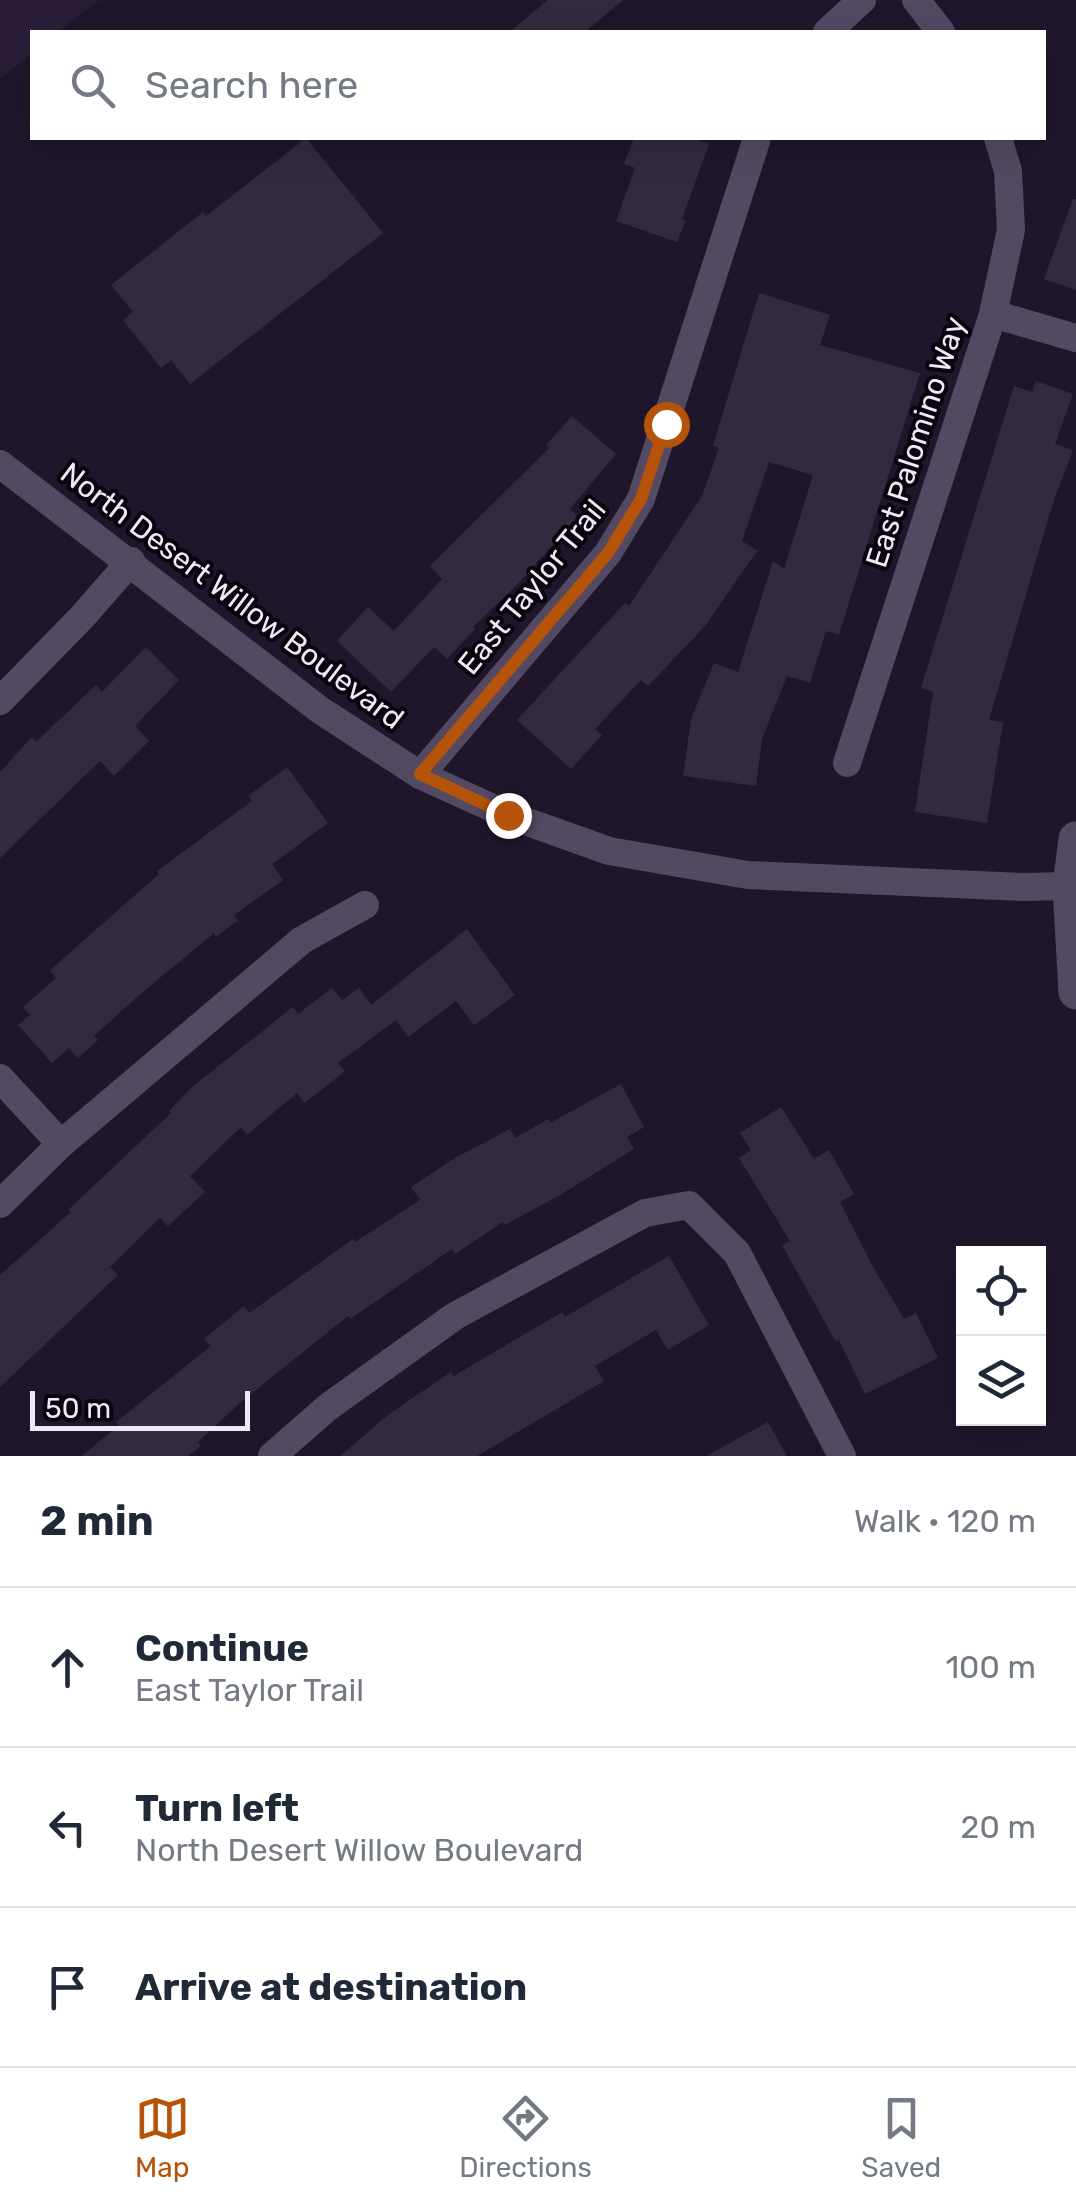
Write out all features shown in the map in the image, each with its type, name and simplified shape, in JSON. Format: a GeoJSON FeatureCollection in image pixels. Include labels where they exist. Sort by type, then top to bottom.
{"type":"FeatureCollection","features":[{"type":"Feature","properties":{"kind":"street"},"geometry":{"type":"LineString","coordinates":[[830,30],[862,0]]}},
{"type":"Feature","properties":{"kind":"street"},"geometry":{"type":"LineString","coordinates":[[916,0],[939,30]]}},
{"type":"Feature","properties":{"kind":"street","name":"East Taylor Trail"},"geometry":{"type":"LineString","coordinates":[[420,774],[608,553],[641,499],[756,140]]}},
{"type":"Feature","properties":{"kind":"street","name":"East Palomino Way"},"geometry":{"type":"LineString","coordinates":[[848,762],[992,314],[1011,230],[1008,171],[999,140]]}},
{"type":"Feature","properties":{"kind":"street"},"geometry":{"type":"LineString","coordinates":[[992,314],[1076,338]]}},
{"type":"Feature","properties":{"kind":"street","name":"North Desert Willow Boulevard"},"geometry":{"type":"LineString","coordinates":[[0,464],[320,710],[420,774],[508,815],[609,851],[748,875],[1070,886]]}},
{"type":"Feature","properties":{"kind":"street"},"geometry":{"type":"LineString","coordinates":[[0,701],[131,562]]}},
{"type":"Feature","properties":{"kind":"street"},"geometry":{"type":"LineString","coordinates":[[1076,839],[1070,886],[1076,992]]}},
{"type":"Feature","properties":{"kind":"street"},"geometry":{"type":"LineString","coordinates":[[0,1204],[61,1144],[302,940],[365,906]]}},
{"type":"Feature","properties":{"kind":"street"},"geometry":{"type":"LineString","coordinates":[[0,1078],[61,1144]]}},
{"type":"Feature","properties":{"kind":"street"},"geometry":{"type":"LineString","coordinates":[[272,1456],[328,1407],[455,1316],[644,1213],[689,1205],[737,1253],[842,1456]]}},
{"type":"Feature","properties":{"kind":"shaded area"},"geometry":{"type":"Polygon","coordinates":[[[0,0],[99,0],[61,30],[30,30],[30,55],[0,79],[0,0]]]}},
{"type":"Feature","properties":{"kind":"building"},"geometry":{"type":"Polygon","coordinates":[[[548,0],[623,0],[587,30],[511,30],[548,0]]]}},
{"type":"Feature","properties":{"kind":"building"},"geometry":{"type":"Polygon","coordinates":[[[308,140],[383,233],[190,384],[171,360],[161,368],[123,320],[133,312],[111,285],[203,212],[206,216],[308,140]]]}},
{"type":"Feature","properties":{"kind":"building"},"geometry":{"type":"Polygon","coordinates":[[[633,140],[697,140],[709,144],[677,242],[616,221],[635,168],[624,164],[633,140]]]}},
{"type":"Feature","properties":{"kind":"building"},"geometry":{"type":"Polygon","coordinates":[[[1076,199],[1076,290],[1044,279],[1076,199]]]}},
{"type":"Feature","properties":{"kind":"building"},"geometry":{"type":"Polygon","coordinates":[[[759,293],[830,315],[820,345],[920,373],[839,635],[826,631],[810,683],[787,676],[762,739],[756,786],[683,776],[691,719],[714,663],[738,672],[773,561],[784,569],[813,475],[769,462],[742,541],[757,551],[705,626],[648,686],[641,680],[595,729],[602,735],[571,769],[517,720],[625,603],[629,606],[702,496],[719,448],[713,446],[759,293]]]}},
{"type":"Feature","properties":{"kind":"building"},"geometry":{"type":"Polygon","coordinates":[[[1036,381],[1073,394],[1055,444],[1073,450],[1053,503],[989,720],[1003,722],[987,823],[915,812],[933,692],[921,688],[1014,386],[1032,392],[1036,381]]]}},
{"type":"Feature","properties":{"kind":"building"},"geometry":{"type":"Polygon","coordinates":[[[572,416],[616,454],[570,509],[578,517],[447,659],[434,647],[391,692],[337,641],[368,607],[394,631],[442,579],[430,566],[549,448],[546,445],[572,416]]]}},
{"type":"Feature","properties":{"kind":"building"},"geometry":{"type":"Polygon","coordinates":[[[146,647],[179,680],[135,726],[149,741],[114,776],[100,761],[0,858],[0,772],[32,737],[36,742],[96,685],[102,692],[146,647]]]}},
{"type":"Feature","properties":{"kind":"building"},"geometry":{"type":"Polygon","coordinates":[[[287,767],[328,823],[272,864],[283,880],[234,915],[238,920],[216,937],[214,933],[138,996],[94,1036],[98,1040],[78,1058],[69,1048],[52,1063],[18,1025],[30,1015],[23,1007],[56,978],[50,970],[159,874],[157,871],[252,801],[248,796],[287,767]]]}},
{"type":"Feature","properties":{"kind":"building"},"geometry":{"type":"Polygon","coordinates":[[[467,929],[515,995],[474,1025],[456,1001],[408,1037],[396,1020],[338,1063],[345,1071],[305,1103],[297,1093],[247,1135],[241,1127],[190,1176],[205,1192],[168,1226],[160,1218],[110,1267],[118,1275],[0,1387],[0,1275],[71,1212],[68,1210],[171,1113],[192,1087],[293,1007],[298,1014],[332,988],[342,1000],[359,988],[371,1005],[467,929]]]}},
{"type":"Feature","properties":{"kind":"building"},"geometry":{"type":"Polygon","coordinates":[[[621,1084],[644,1127],[627,1137],[634,1149],[560,1195],[505,1225],[503,1222],[455,1254],[452,1249],[350,1319],[348,1316],[242,1401],[188,1456],[82,1456],[119,1425],[116,1422],[211,1346],[204,1339],[244,1306],[249,1313],[353,1239],[355,1242],[420,1200],[411,1187],[510,1129],[515,1138],[621,1084]]]}},
{"type":"Feature","properties":{"kind":"building"},"geometry":{"type":"Polygon","coordinates":[[[781,1107],[814,1159],[829,1150],[854,1194],[840,1202],[872,1265],[904,1319],[916,1313],[938,1358],[865,1394],[839,1340],[836,1342],[782,1245],[790,1241],[739,1158],[751,1150],[740,1133],[781,1107]]]}},
{"type":"Feature","properties":{"kind":"building"},"geometry":{"type":"Polygon","coordinates":[[[669,1256],[709,1325],[668,1350],[656,1330],[595,1366],[604,1381],[477,1456],[340,1456],[389,1414],[451,1372],[454,1376],[562,1312],[565,1317],[669,1256]]]}},
{"type":"Feature","properties":{"kind":"building"},"geometry":{"type":"Polygon","coordinates":[[[768,1422],[787,1456],[706,1456],[768,1422]]]}},
{"type":"Feature","properties":{"kind":"route"},"geometry":{"type":"LineString","coordinates":[[508,815],[420,774],[608,553],[641,499],[666,424]]}}]}
